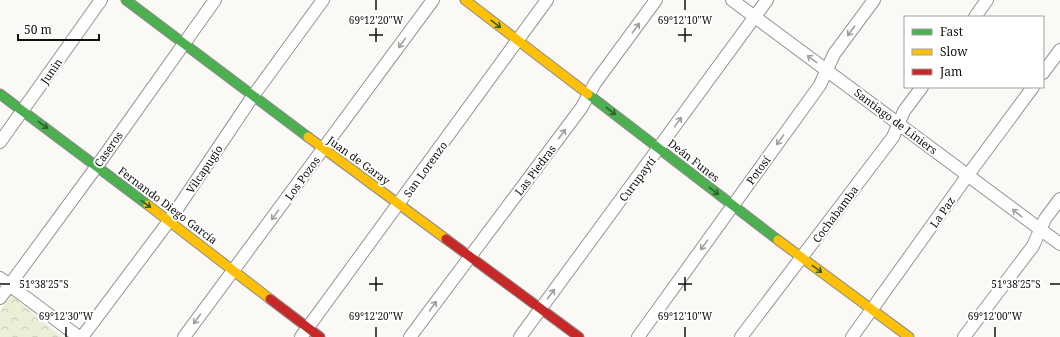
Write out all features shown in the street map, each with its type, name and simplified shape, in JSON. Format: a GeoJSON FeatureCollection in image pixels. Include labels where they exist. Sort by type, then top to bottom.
{"type":"FeatureCollection","features":[{"type":"Feature","properties":{"kind":"street","name":"Junin"},"geometry":{"type":"LineString","coordinates":[[0,142],[101,0]]}},
{"type":"Feature","properties":{"kind":"street","name":"Juan de Garay"},"geometry":{"type":"LineString","coordinates":[[126,0],[184,42],[323,149],[579,337]]}},
{"type":"Feature","properties":{"kind":"street","name":"Caseros"},"geometry":{"type":"LineString","coordinates":[[0,298],[5,281],[96,166],[215,0]]}},
{"type":"Feature","properties":{"kind":"street","name":"Vilcapugio"},"geometry":{"type":"LineString","coordinates":[[81,337],[169,221],[253,96],[323,0]]}},
{"type":"Feature","properties":{"kind":"street","name":"Los Pozos"},"geometry":{"type":"LineString","coordinates":[[184,337],[433,0]]}},
{"type":"Feature","properties":{"kind":"street","name":"Deán Funes"},"geometry":{"type":"LineString","coordinates":[[466,0],[801,258],[909,337]]}},
{"type":"Feature","properties":{"kind":"street","name":"San Lorenzo"},"geometry":{"type":"LineString","coordinates":[[304,333],[548,0]]}},
{"type":"Feature","properties":{"kind":"street","name":"Las Piedras"},"geometry":{"type":"LineString","coordinates":[[410,337],[582,107],[595,83],[656,0]]}},
{"type":"Feature","properties":{"kind":"street","name":"Santiago de Liniers"},"geometry":{"type":"LineString","coordinates":[[732,0],[968,174],[1060,244]]}},
{"type":"Feature","properties":{"kind":"street","name":"Curupaytí"},"geometry":{"type":"LineString","coordinates":[[520,337],[767,0]]}},
{"type":"Feature","properties":{"kind":"street","name":"Potosí"},"geometry":{"type":"LineString","coordinates":[[638,337],[820,85],[834,54],[874,0]]}},
{"type":"Feature","properties":{"kind":"street"},"geometry":{"type":"LineString","coordinates":[[976,16],[987,0]]}},
{"type":"Feature","properties":{"kind":"street"},"geometry":{"type":"LineString","coordinates":[[1044,72],[1060,50]]}},
{"type":"Feature","properties":{"kind":"street","name":"Cochabamba"},"geometry":{"type":"LineString","coordinates":[[742,337],[893,137],[904,112],[921,88]]}},
{"type":"Feature","properties":{"kind":"street","name":"La Paz"},"geometry":{"type":"LineString","coordinates":[[852,337],[968,174],[1032,88]]}},
{"type":"Feature","properties":{"kind":"street","name":"Fernando Diego García"},"geometry":{"type":"LineString","coordinates":[[0,94],[234,270],[304,333],[320,337]]}},
{"type":"Feature","properties":{"kind":"street"},"geometry":{"type":"LineString","coordinates":[[964,337],[1033,246],[1045,219],[1060,199]]}},
{"type":"Feature","properties":{"kind":"street"},"geometry":{"type":"LineString","coordinates":[[5,281],[81,337]]}},
{"type":"Feature","properties":{"kind":"green space"},"geometry":{"type":"Polygon","coordinates":[[[11,295],[62,337],[0,337],[0,311],[11,295]]]}},
{"type":"Feature","properties":{"kind":"traffic: fast"},"geometry":{"type":"LineString","coordinates":[[126,0],[308,137]]}},
{"type":"Feature","properties":{"kind":"traffic: fast"},"geometry":{"type":"LineString","coordinates":[[0,94],[148,205]]}},
{"type":"Feature","properties":{"kind":"traffic: fast"},"geometry":{"type":"LineString","coordinates":[[588,94],[778,240]]}},
{"type":"Feature","properties":{"kind":"traffic: slow"},"geometry":{"type":"LineString","coordinates":[[465,0],[588,94]]}},
{"type":"Feature","properties":{"kind":"traffic: slow"},"geometry":{"type":"LineString","coordinates":[[308,137],[446,239]]}},
{"type":"Feature","properties":{"kind":"traffic: slow"},"geometry":{"type":"LineString","coordinates":[[148,205],[270,299]]}},
{"type":"Feature","properties":{"kind":"traffic: slow"},"geometry":{"type":"LineString","coordinates":[[778,240],[909,337]]}},
{"type":"Feature","properties":{"kind":"traffic: jam"},"geometry":{"type":"LineString","coordinates":[[446,239],[579,337]]}},
{"type":"Feature","properties":{"kind":"traffic: jam"},"geometry":{"type":"LineString","coordinates":[[270,299],[320,337]]}}]}
